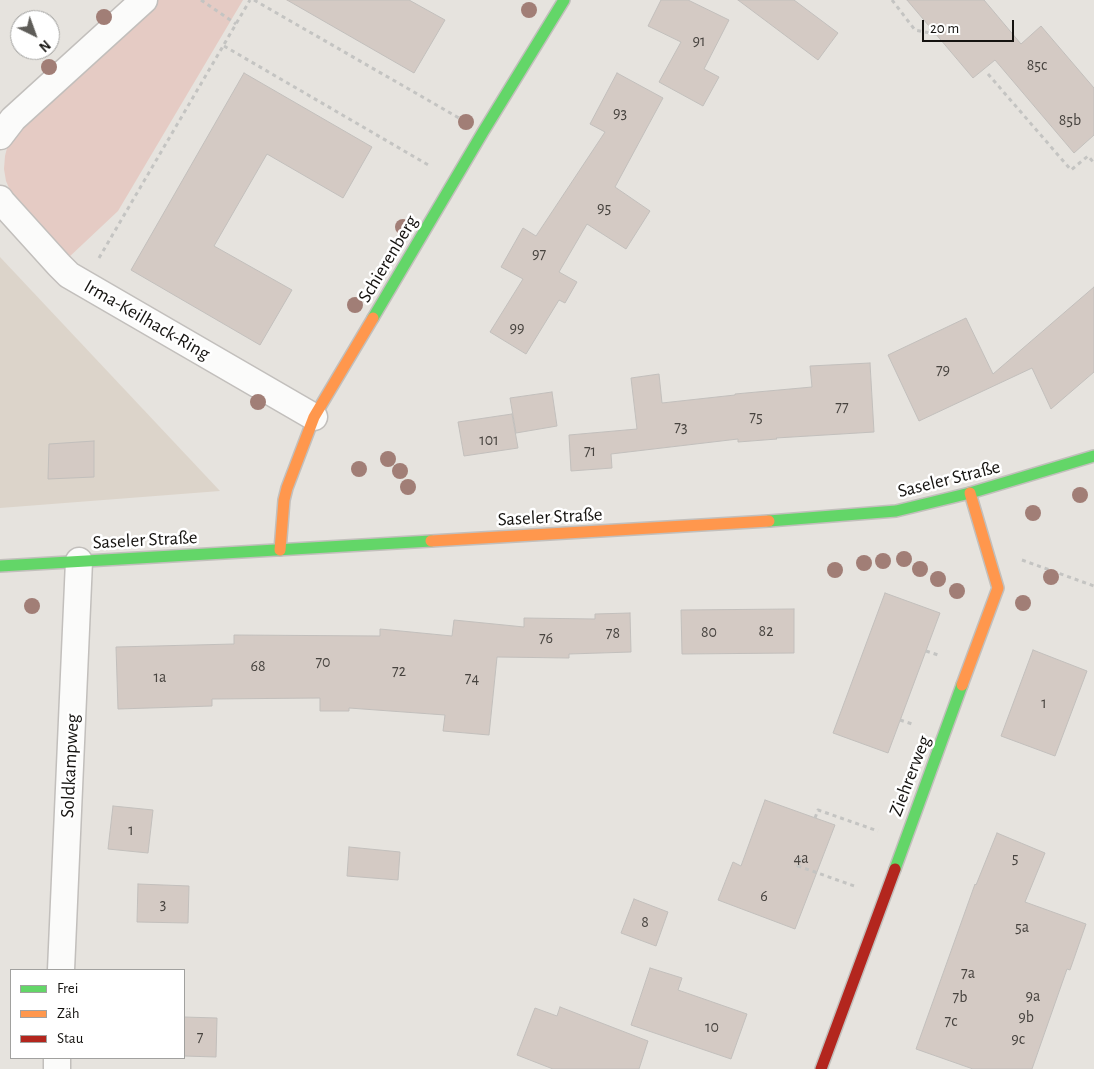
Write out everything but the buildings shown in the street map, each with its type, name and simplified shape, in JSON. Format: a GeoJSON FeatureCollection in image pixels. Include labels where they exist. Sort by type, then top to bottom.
{"type":"FeatureCollection","features":[{"type":"Feature","properties":{"kind":"street"},"geometry":{"type":"LineString","coordinates":[[0,136],[13,119],[144,0]]}},
{"type":"Feature","properties":{"kind":"street","name":"Schierenberg"},"geometry":{"type":"LineString","coordinates":[[280,550],[284,500],[287,488],[314,417],[454,180],[564,0]]}},
{"type":"Feature","properties":{"kind":"street","name":"Irma-Keilhack-Ring"},"geometry":{"type":"LineString","coordinates":[[0,199],[69,274],[314,417]]}},
{"type":"Feature","properties":{"kind":"street","name":"Saseler Straße"},"geometry":{"type":"LineString","coordinates":[[0,566],[774,522],[896,511],[970,494],[1094,456]]}},
{"type":"Feature","properties":{"kind":"street","name":"Ziehrerweg"},"geometry":{"type":"LineString","coordinates":[[821,1069],[998,588],[970,494]]}},
{"type":"Feature","properties":{"kind":"street","name":"Soldkampweg"},"geometry":{"type":"LineString","coordinates":[[61,969],[79,561]]}},
{"type":"Feature","properties":{"kind":"path"},"geometry":{"type":"LineString","coordinates":[[201,0],[236,24]]}},
{"type":"Feature","properties":{"kind":"path"},"geometry":{"type":"LineString","coordinates":[[84,283],[236,24],[252,0],[483,132]]}},
{"type":"Feature","properties":{"kind":"path"},"geometry":{"type":"LineString","coordinates":[[892,0],[915,30],[936,34]]}},
{"type":"Feature","properties":{"kind":"path"},"geometry":{"type":"LineString","coordinates":[[224,46],[454,180]]}},
{"type":"Feature","properties":{"kind":"path"},"geometry":{"type":"LineString","coordinates":[[988,74],[1071,170],[1088,156],[1094,163]]}},
{"type":"Feature","properties":{"kind":"path"},"geometry":{"type":"LineString","coordinates":[[986,547],[1094,586]]}},
{"type":"Feature","properties":{"kind":"path"},"geometry":{"type":"LineString","coordinates":[[815,818],[818,810],[904,841]]}},
{"type":"Feature","properties":{"kind":"path"},"geometry":{"type":"LineString","coordinates":[[801,858],[798,866],[884,897]]}},
{"type":"Feature","properties":{"kind":"shaded area"},"geometry":{"type":"Polygon","coordinates":[[[156,0],[243,0],[118,211],[67,259],[12,195],[6,181],[4,169],[8,144],[18,130],[156,0]]]}},
{"type":"Feature","properties":{"kind":"shaded area"},"geometry":{"type":"Polygon","coordinates":[[[0,257],[220,491],[0,508],[0,257]]]}},
{"type":"Feature","properties":{"kind":"traffic: fast"},"geometry":{"type":"LineString","coordinates":[[373,318],[564,0]]}},
{"type":"Feature","properties":{"kind":"traffic: fast"},"geometry":{"type":"LineString","coordinates":[[769,521],[896,511],[970,493],[1094,456]]}},
{"type":"Feature","properties":{"kind":"traffic: fast"},"geometry":{"type":"LineString","coordinates":[[0,566],[431,541]]}},
{"type":"Feature","properties":{"kind":"traffic: fast"},"geometry":{"type":"LineString","coordinates":[[895,869],[962,685]]}},
{"type":"Feature","properties":{"kind":"traffic: slow"},"geometry":{"type":"LineString","coordinates":[[280,550],[284,500],[287,488],[314,417],[373,318]]}},
{"type":"Feature","properties":{"kind":"traffic: slow"},"geometry":{"type":"LineString","coordinates":[[962,685],[998,588],[970,493]]}},
{"type":"Feature","properties":{"kind":"traffic: slow"},"geometry":{"type":"LineString","coordinates":[[431,541],[769,521]]}},
{"type":"Feature","properties":{"kind":"traffic: jam"},"geometry":{"type":"LineString","coordinates":[[821,1069],[895,869]]}}]}
